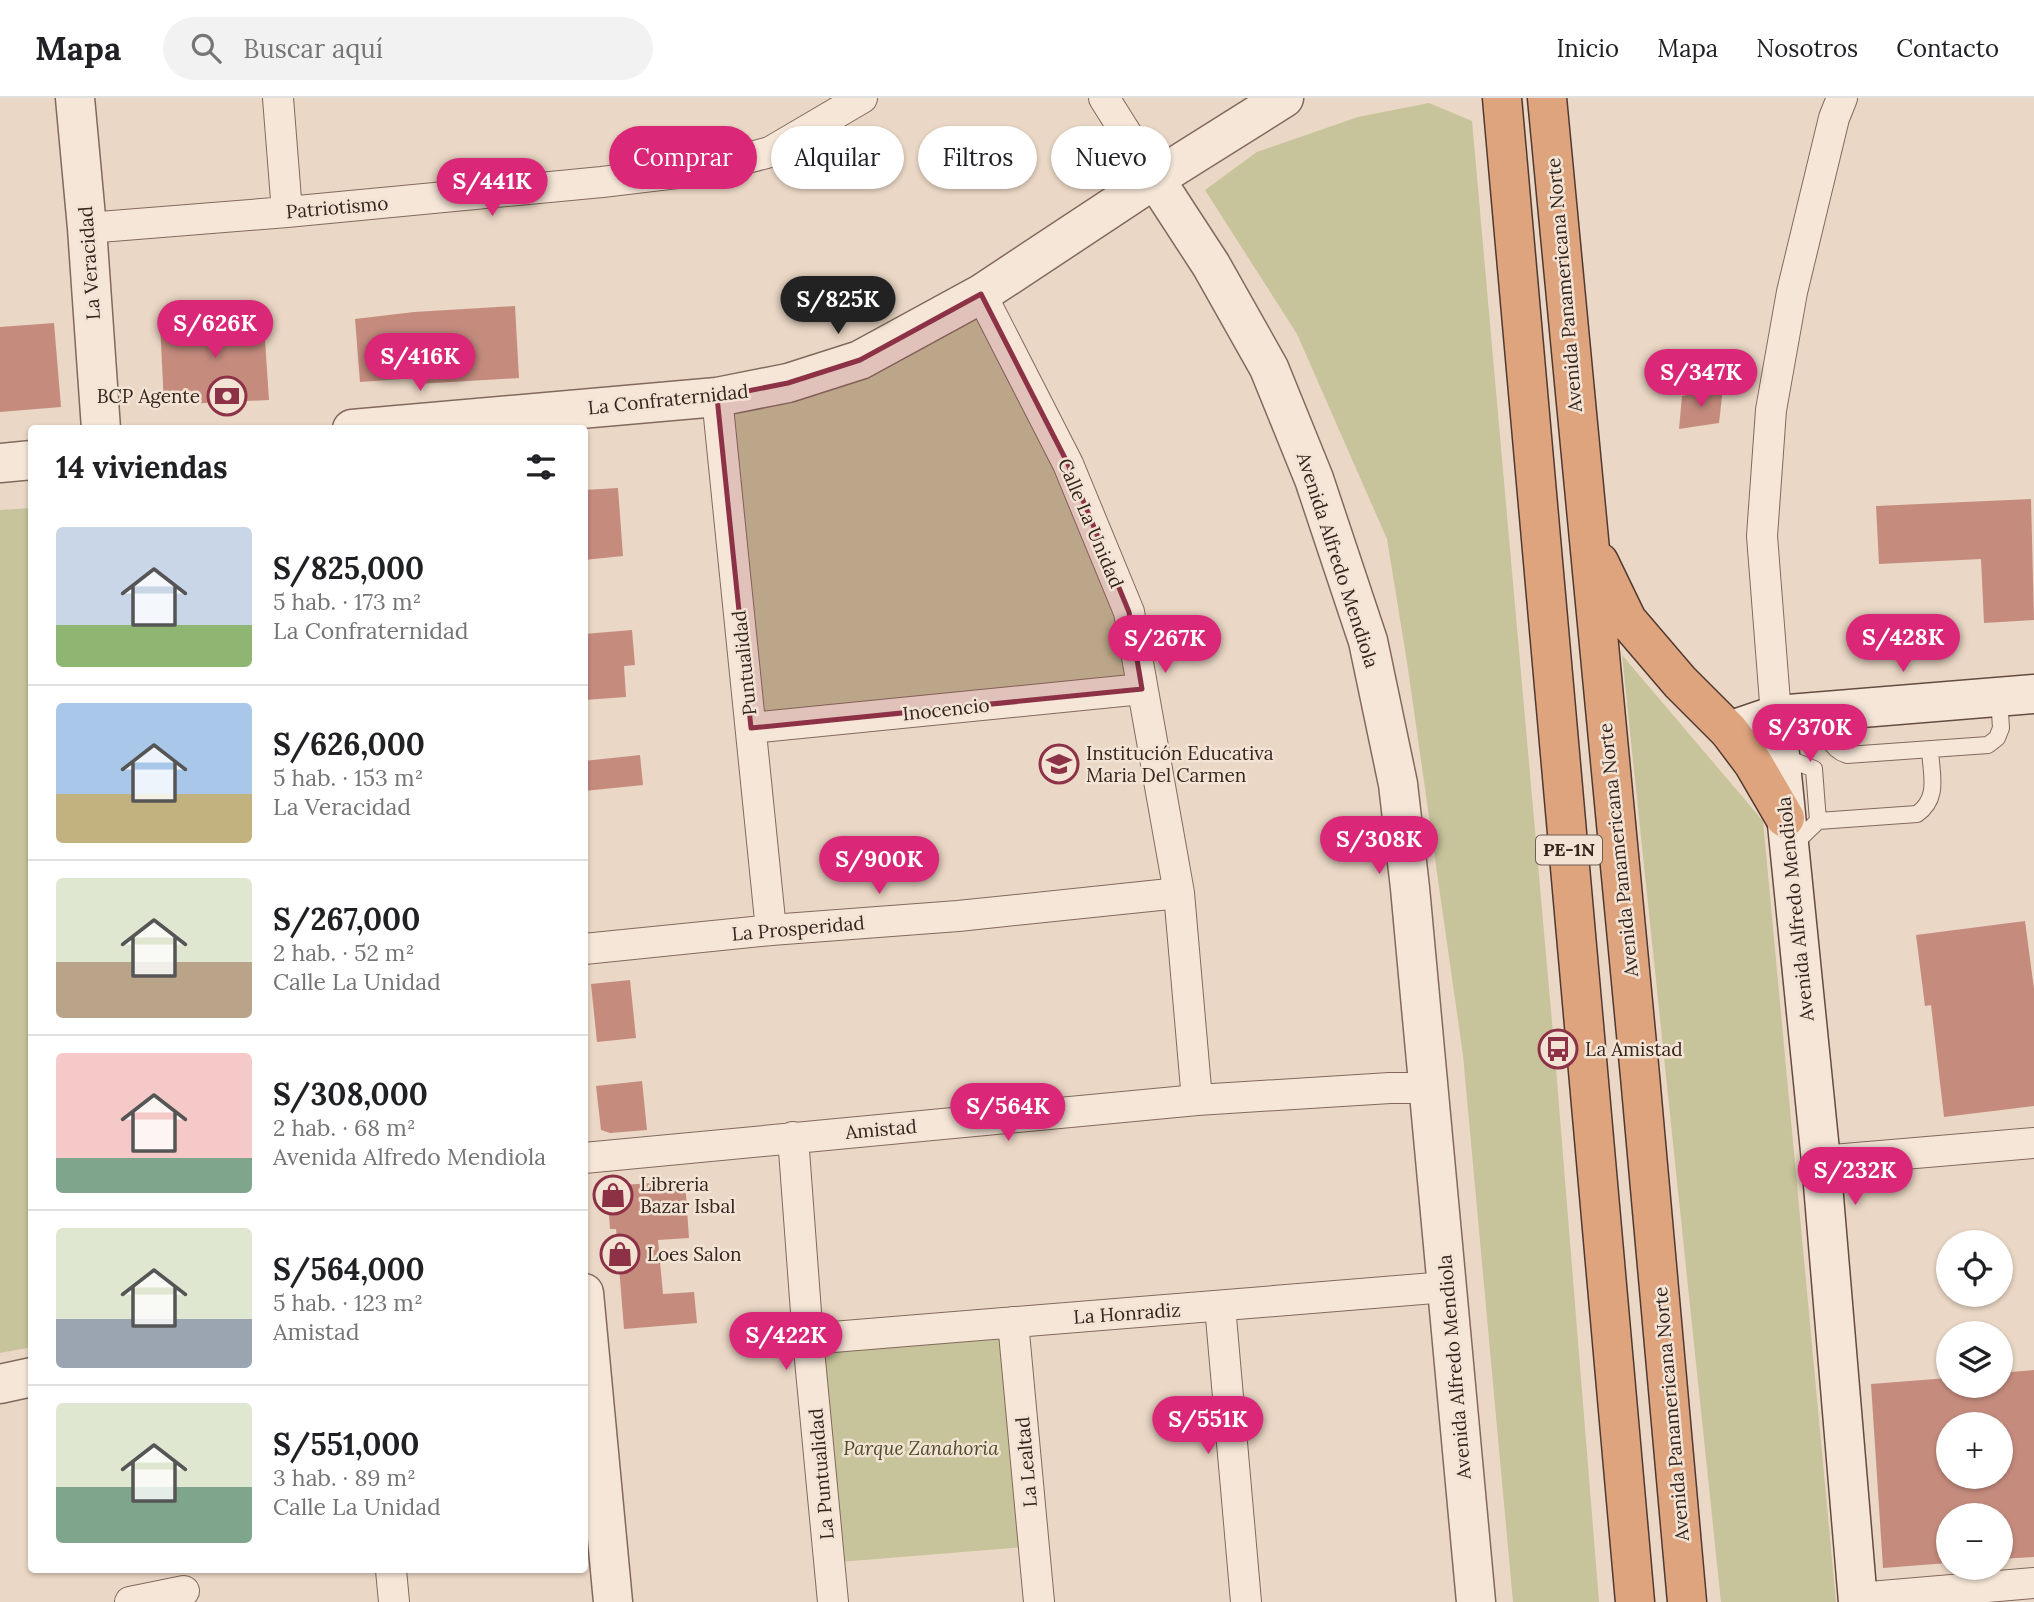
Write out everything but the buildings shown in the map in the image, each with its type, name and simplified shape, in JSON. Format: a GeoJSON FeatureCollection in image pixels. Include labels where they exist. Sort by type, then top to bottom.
{"type":"FeatureCollection","features":[{"type":"Feature","properties":{"kind":"highway","name":"PE-1N"},"geometry":{"type":"LineString","coordinates":[[1502,98],[1635,1602]]}},
{"type":"Feature","properties":{"kind":"highway","name":"Avenida Panamericana Norte"},"geometry":{"type":"LineString","coordinates":[[1547,98],[1639,1062],[1687,1602]]}},
{"type":"Feature","properties":{"kind":"highway"},"geometry":{"type":"LineString","coordinates":[[1588,538],[1627,620],[1680,682],[1729,731],[1797,829]]}},
{"type":"Feature","properties":{"kind":"street","name":"La Veracidad"},"geometry":{"type":"LineString","coordinates":[[75,98],[101,425]]}},
{"type":"Feature","properties":{"kind":"street"},"geometry":{"type":"LineString","coordinates":[[278,98],[287,212]]}},
{"type":"Feature","properties":{"kind":"street"},"geometry":{"type":"LineString","coordinates":[[1104,98],[1122,126]]}},
{"type":"Feature","properties":{"kind":"street","name":"La Confraternidad"},"geometry":{"type":"LineString","coordinates":[[1171,169],[1284,98]]}},
{"type":"Feature","properties":{"kind":"street","name":"Avenida Alfredo Mendiola"},"geometry":{"type":"LineString","coordinates":[[1842,98],[1834,118],[1792,292],[1771,410],[1762,536],[1780,755],[1797,829],[1821,1161],[1858,1600]]}},
{"type":"Feature","properties":{"kind":"street","name":"Patriotismo"},"geometry":{"type":"LineString","coordinates":[[87,228],[287,212],[702,170],[771,152],[860,99]]}},
{"type":"Feature","properties":{"kind":"street","name":"La Confraternidad"},"geometry":{"type":"LineString","coordinates":[[447,425],[494,423],[718,397],[788,383],[860,360],[981,294],[1140,189]]}},
{"type":"Feature","properties":{"kind":"street","name":"Avenida Alfredo Mendiola"},"geometry":{"type":"LineString","coordinates":[[1162,189],[1211,265],[1269,368],[1314,479],[1368,640],[1398,784],[1476,1602]]}},
{"type":"Feature","properties":{"kind":"street","name":"Calle La Unidad"},"geometry":{"type":"LineString","coordinates":[[981,294],[1068,464],[1129,612],[1179,893],[1198,1100]]}},
{"type":"Feature","properties":{"kind":"street","name":"Puntualidad"},"geometry":{"type":"LineString","coordinates":[[718,397],[771,930]]}},
{"type":"Feature","properties":{"kind":"street"},"geometry":{"type":"LineString","coordinates":[[0,463],[28,460]]}},
{"type":"Feature","properties":{"kind":"street","name":"Inocencio"},"geometry":{"type":"LineString","coordinates":[[751,728],[1142,689]]}},
{"type":"Feature","properties":{"kind":"street"},"geometry":{"type":"LineString","coordinates":[[1729,731],[1776,715],[2016,695]]}},
{"type":"Feature","properties":{"kind":"street","name":"La Prosperidad"},"geometry":{"type":"LineString","coordinates":[[588,949],[771,930],[958,916],[1179,893]]}},
{"type":"Feature","properties":{"kind":"street","name":"Amistad"},"geometry":{"type":"LineString","coordinates":[[588,1158],[1198,1100],[1429,1088]]}},
{"type":"Feature","properties":{"kind":"street","name":"La Puntualidad"},"geometry":{"type":"LineString","coordinates":[[793,1137],[808,1339],[833,1602]]}},
{"type":"Feature","properties":{"kind":"street"},"geometry":{"type":"LineString","coordinates":[[1821,1161],[2034,1143]]}},
{"type":"Feature","properties":{"kind":"street","name":"La Honradiz"},"geometry":{"type":"LineString","coordinates":[[808,1339],[1446,1287]]}},
{"type":"Feature","properties":{"kind":"street"},"geometry":{"type":"LineString","coordinates":[[1220,1306],[1245,1602]]}},
{"type":"Feature","properties":{"kind":"street","name":"La Lealtad"},"geometry":{"type":"LineString","coordinates":[[1013,1322],[1039,1602]]}},
{"type":"Feature","properties":{"kind":"street"},"geometry":{"type":"LineString","coordinates":[[588,1339],[613,1602]]}},
{"type":"Feature","properties":{"kind":"street"},"geometry":{"type":"LineString","coordinates":[[0,1384],[28,1378]]}},
{"type":"Feature","properties":{"kind":"street"},"geometry":{"type":"LineString","coordinates":[[391,1573],[394,1602]]}},
{"type":"Feature","properties":{"kind":"street"},"geometry":{"type":"LineString","coordinates":[[1858,1600],[2034,1583]]}},
{"type":"Feature","properties":{"kind":"street"},"geometry":{"type":"LineString","coordinates":[[130,1602],[184,1588]]}},
{"type":"Feature","properties":{"kind":"lane"},"geometry":{"type":"LineString","coordinates":[[1824,710],[1829,742],[1836,752],[1847,755],[1930,750],[1988,745],[1997,738],[2016,695]]}},
{"type":"Feature","properties":{"kind":"lane"},"geometry":{"type":"LineString","coordinates":[[1836,752],[1814,769],[1797,829],[1917,814],[1927,807],[1932,797],[1930,750]]}},
{"type":"Feature","properties":{"kind":"lane"},"geometry":{"type":"LineString","coordinates":[[1780,755],[1814,769]]}},
{"type":"Feature","properties":{"kind":"highlighted area"},"geometry":{"type":"Polygon","coordinates":[[[981,294],[1068,464],[1129,612],[1142,689],[751,728],[717,397],[788,383],[860,360],[981,294]]]}},
{"type":"Feature","properties":{"kind":"green space"},"geometry":{"type":"Polygon","coordinates":[[[1429,103],[1472,121],[1555,1056],[1599,1602],[1513,1602],[1463,1055],[1387,539],[1297,334],[1205,190],[1257,152],[1358,117],[1429,103]]]}},
{"type":"Feature","properties":{"kind":"green space"},"geometry":{"type":"Polygon","coordinates":[[[977,312],[1054,464],[1110,605],[1132,679],[763,712],[733,408],[977,312]]]}},
{"type":"Feature","properties":{"kind":"green space"},"geometry":{"type":"Polygon","coordinates":[[[28,508],[28,1348],[0,1353],[0,510],[28,508]]]}},
{"type":"Feature","properties":{"kind":"green space"},"geometry":{"type":"Polygon","coordinates":[[[1622,655],[1763,821],[1836,1602],[1721,1602],[1622,655]]]}},
{"type":"Feature","properties":{"kind":"green space","name":"Parque Zanahoria"},"geometry":{"type":"Polygon","coordinates":[[[1004,1331],[1024,1547],[839,1562],[818,1348],[1004,1331]]]}},
{"type":"Feature","properties":{"kind":"place","name":"BCP Agente"},"geometry":{"type":"Point","coordinates":[227,396]}},
{"type":"Feature","properties":{"kind":"place","name":"Institución Educativa Maria Del Carmen"},"geometry":{"type":"Point","coordinates":[1059,764]}},
{"type":"Feature","properties":{"kind":"place","name":"La Amistad"},"geometry":{"type":"Point","coordinates":[1558,1049]}},
{"type":"Feature","properties":{"kind":"place","name":"Libreria Bazar Isbal"},"geometry":{"type":"Point","coordinates":[613,1195]}},
{"type":"Feature","properties":{"kind":"place","name":"Loes Salon"},"geometry":{"type":"Point","coordinates":[620,1254]}}]}
